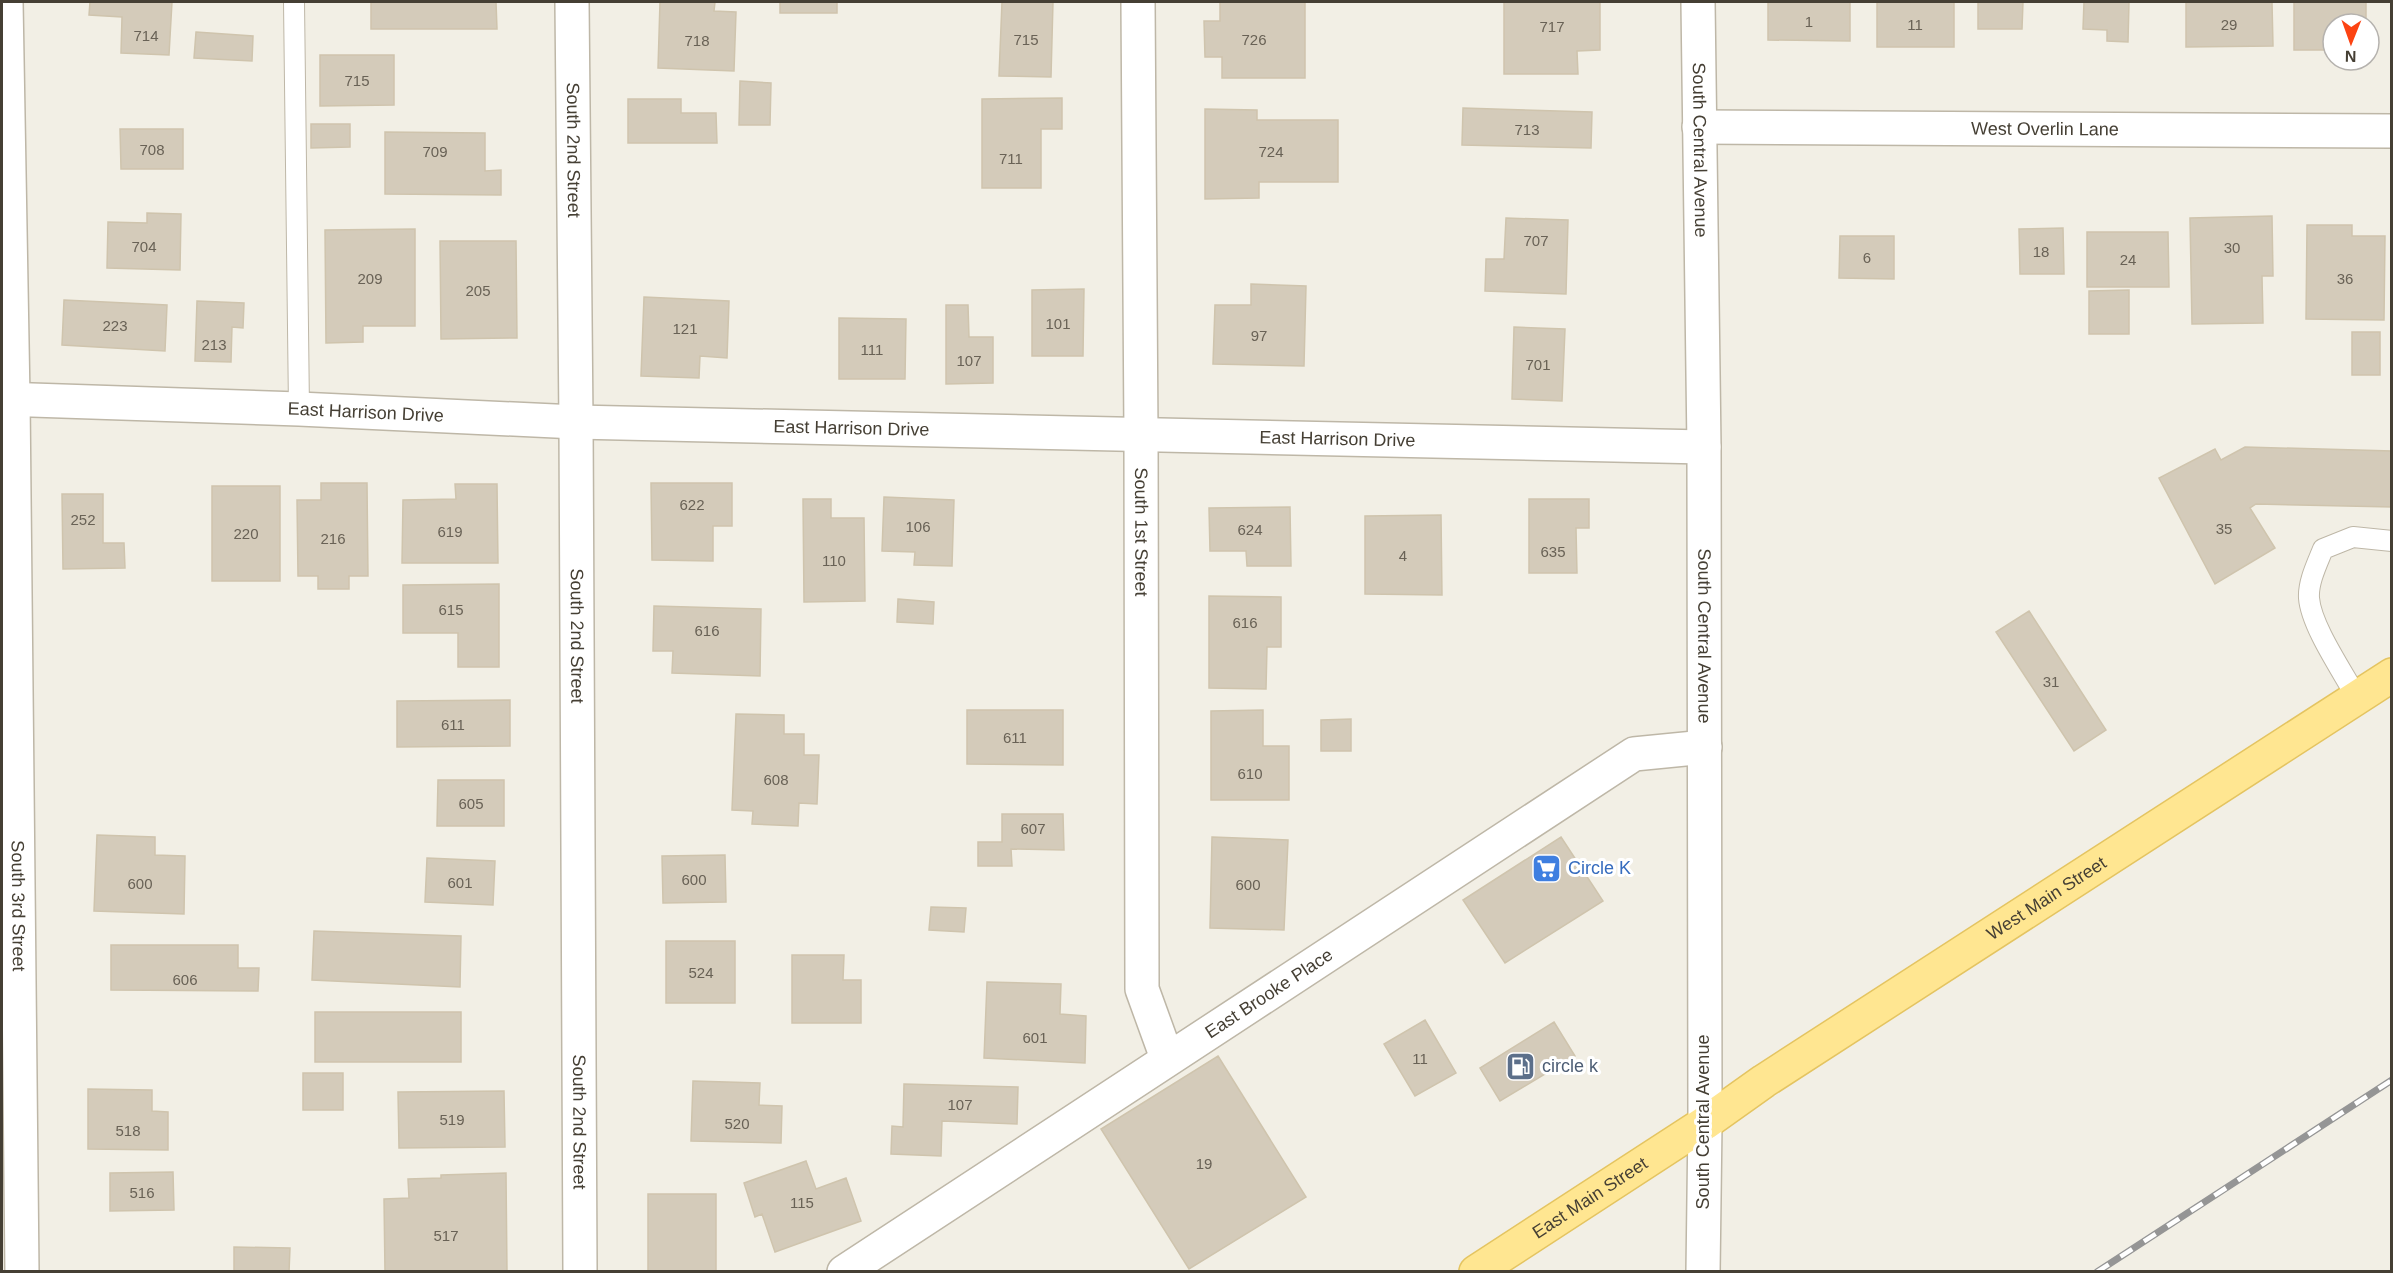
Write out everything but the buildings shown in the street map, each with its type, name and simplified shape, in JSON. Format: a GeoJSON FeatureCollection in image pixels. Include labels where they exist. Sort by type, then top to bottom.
{"type":"FeatureCollection","features":[{"type":"Feature","properties":{"kind":"main road","name":"West Main Street"},"geometry":{"type":"LineString","coordinates":[[1705,1123],[1774,1075],[2391,675]]}},
{"type":"Feature","properties":{"kind":"main road","name":"East Main Street"},"geometry":{"type":"LineString","coordinates":[[1476,1272],[1705,1123]]}},
{"type":"Feature","properties":{"kind":"street","name":"South 3rd Street"},"geometry":{"type":"LineString","coordinates":[[6,2],[7,399],[22,1272]]}},
{"type":"Feature","properties":{"kind":"street","name":"South 2nd Street"},"geometry":{"type":"LineString","coordinates":[[572,2],[580,1272]]}},
{"type":"Feature","properties":{"kind":"street","name":"South 1st Street"},"geometry":{"type":"LineString","coordinates":[[1138,2],[1142,989],[1167,1058]]}},
{"type":"Feature","properties":{"kind":"street","name":"South Central Avenue"},"geometry":{"type":"LineString","coordinates":[[1698,2],[1704,447],[1705,1123],[1703,1272]]}},
{"type":"Feature","properties":{"kind":"street","name":"West Overlin Lane"},"geometry":{"type":"LineString","coordinates":[[1699,127],[2391,131]]}},
{"type":"Feature","properties":{"kind":"street","name":"East Harrison Drive"},"geometry":{"type":"LineString","coordinates":[[7,399],[576,422],[1704,447]]}},
{"type":"Feature","properties":{"kind":"street","name":"East Brooke Place"},"geometry":{"type":"LineString","coordinates":[[844,1272],[1167,1058],[1634,754],[1705,747]]}},
{"type":"Feature","properties":{"kind":"lane"},"geometry":{"type":"LineString","coordinates":[[294,2],[298,409]]}},
{"type":"Feature","properties":{"kind":"lane"},"geometry":{"type":"LineString","coordinates":[[2357,698],[2313,619],[2309,597],[2314,569],[2323,549],[2353,537],[2391,542]]}},
{"type":"Feature","properties":{"kind":"railway"},"geometry":{"type":"LineString","coordinates":[[2097,1272],[2392,1080]]}},
{"type":"Feature","properties":{"kind":"place","name":"Circle K"},"geometry":{"type":"Point","coordinates":[1547,868]}},
{"type":"Feature","properties":{"kind":"place","name":"circle k"},"geometry":{"type":"Point","coordinates":[1521,1066]}}]}
